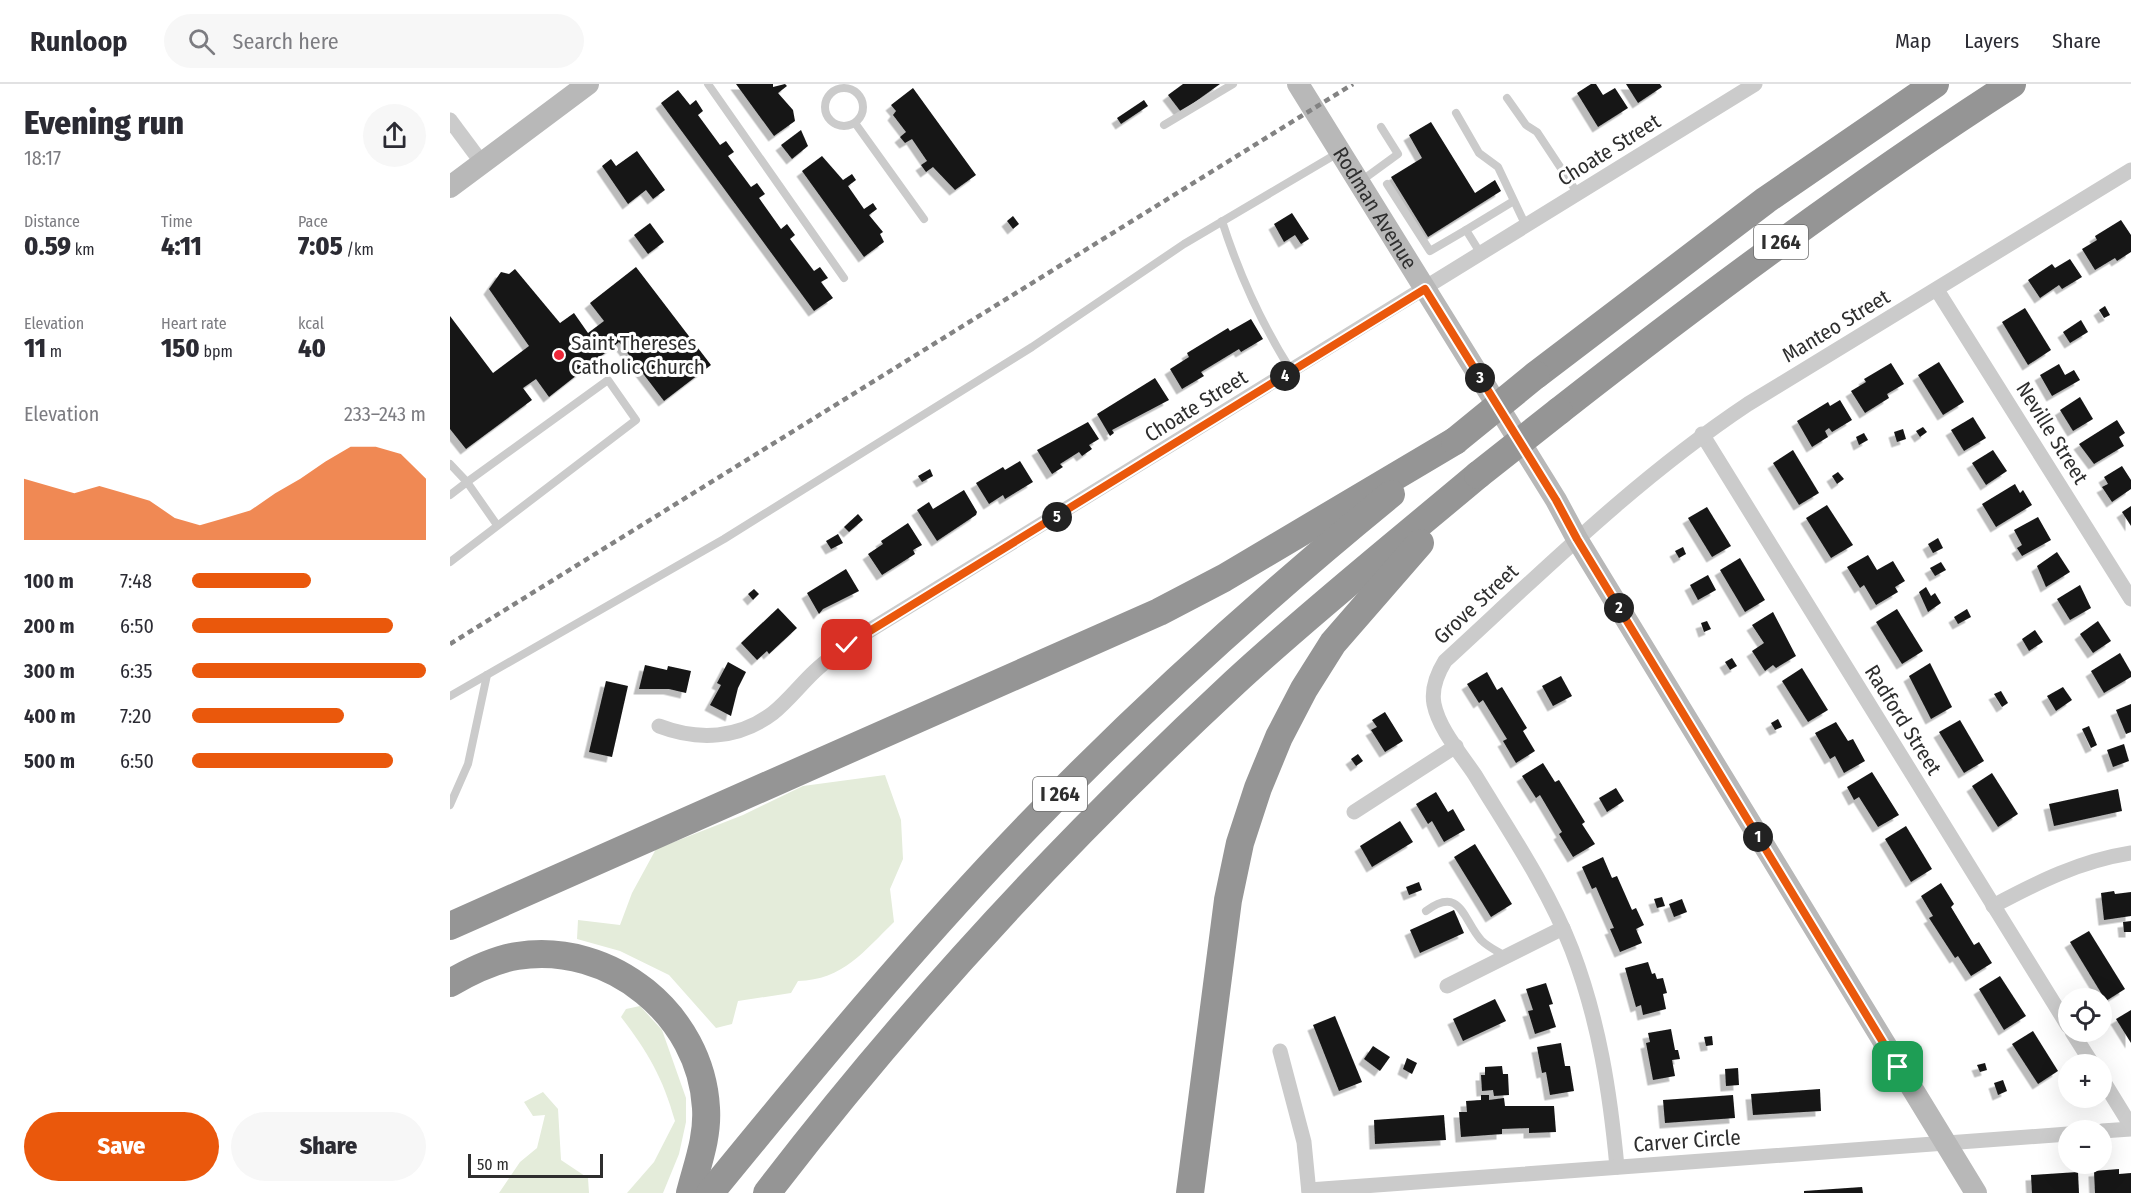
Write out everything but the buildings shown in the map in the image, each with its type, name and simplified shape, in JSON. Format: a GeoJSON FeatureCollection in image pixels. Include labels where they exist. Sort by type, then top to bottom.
{"type":"FeatureCollection","features":[{"type":"Feature","properties":{"kind":"highway","name":"I 264"},"geometry":{"type":"LineString","coordinates":[[710,1193],[906,959],[1036,818],[1198,662],[1343,533],[1536,375],[1766,200],[1935,84]]}},
{"type":"Feature","properties":{"kind":"highway","name":"I 264"},"geometry":{"type":"LineString","coordinates":[[767,1193],[913,1013],[1074,840],[1234,683],[1478,475],[1559,411],[1770,249],[1864,182],[2012,84]]}},
{"type":"Feature","properties":{"kind":"highway"},"geometry":{"type":"LineString","coordinates":[[450,926],[1160,612],[1224,578],[1455,441]]}},
{"type":"Feature","properties":{"kind":"highway"},"geometry":{"type":"LineString","coordinates":[[1190,1193],[1227,900],[1240,843],[1258,788],[1279,737],[1332,643],[1478,475]]}},
{"type":"Feature","properties":{"kind":"highway"},"geometry":{"type":"LineString","coordinates":[[450,983],[498,961],[543,954],[568,956],[593,962],[646,991],[680,1028],[701,1073],[706,1107],[706,1130],[690,1193]]}},
{"type":"Feature","properties":{"kind":"street"},"geometry":{"type":"LineString","coordinates":[[450,187],[588,84]]}},
{"type":"Feature","properties":{"kind":"street","name":"Rodman Avenue"},"geometry":{"type":"LineString","coordinates":[[1298,84],[1556,500],[1577,539],[1976,1193]]}},
{"type":"Feature","properties":{"kind":"street","name":"Choate Street"},"geometry":{"type":"LineString","coordinates":[[659,726],[696,736],[717,736],[737,732],[756,724],[774,713],[816,670],[867,632],[1292,372],[1755,84]]}},
{"type":"Feature","properties":{"kind":"street"},"geometry":{"type":"LineString","coordinates":[[450,120],[482,163]]}},
{"type":"Feature","properties":{"kind":"street","name":"Manteo Street"},"geometry":{"type":"LineString","coordinates":[[1577,539],[1630,491],[1702,434],[2131,170]]}},
{"type":"Feature","properties":{"kind":"street","name":"Neville Street"},"geometry":{"type":"LineString","coordinates":[[1937,290],[2131,599]]}},
{"type":"Feature","properties":{"kind":"street","name":"Radford Street"},"geometry":{"type":"LineString","coordinates":[[1702,434],[2058,1010]]}},
{"type":"Feature","properties":{"kind":"street","name":"Grove Street"},"geometry":{"type":"LineString","coordinates":[[1577,539],[1445,661],[1437,674],[1434,703],[1439,717],[1520,848],[1563,928],[1592,1006],[1604,1055],[1617,1167]]}},
{"type":"Feature","properties":{"kind":"street"},"geometry":{"type":"LineString","coordinates":[[1354,812],[1456,746]]}},
{"type":"Feature","properties":{"kind":"street"},"geometry":{"type":"LineString","coordinates":[[1993,906],[2058,873],[2131,853]]}},
{"type":"Feature","properties":{"kind":"street"},"geometry":{"type":"LineString","coordinates":[[1447,986],[1563,928]]}},
{"type":"Feature","properties":{"kind":"street"},"geometry":{"type":"LineString","coordinates":[[1281,1051],[1304,1142],[1309,1191]]}},
{"type":"Feature","properties":{"kind":"street"},"geometry":{"type":"LineString","coordinates":[[2112,1096],[2131,1128],[2112,1130]]}},
{"type":"Feature","properties":{"kind":"street","name":"Carver Circle"},"geometry":{"type":"LineString","coordinates":[[1309,1191],[2058,1135]]}},
{"type":"Feature","properties":{"kind":"lane"},"geometry":{"type":"LineString","coordinates":[[708,84],[844,278]]}},
{"type":"Feature","properties":{"kind":"lane"},"geometry":{"type":"LineString","coordinates":[[827,84],[833,92]]}},
{"type":"Feature","properties":{"kind":"lane"},"geometry":{"type":"LineString","coordinates":[[1164,125],[1233,84]]}},
{"type":"Feature","properties":{"kind":"lane"},"geometry":{"type":"LineString","coordinates":[[847,89],[860,97],[863,111],[855,123],[841,126],[829,118],[825,104],[833,92],[847,89]]}},
{"type":"Feature","properties":{"kind":"lane"},"geometry":{"type":"LineString","coordinates":[[1507,98],[1526,125],[1538,132],[1578,194]]}},
{"type":"Feature","properties":{"kind":"lane"},"geometry":{"type":"LineString","coordinates":[[1455,113],[1479,153],[1498,167],[1512,202],[1526,226]]}},
{"type":"Feature","properties":{"kind":"lane"},"geometry":{"type":"LineString","coordinates":[[855,123],[924,219]]}},
{"type":"Feature","properties":{"kind":"lane"},"geometry":{"type":"LineString","coordinates":[[1359,182],[1398,154],[1381,127]]}},
{"type":"Feature","properties":{"kind":"lane"},"geometry":{"type":"LineString","coordinates":[[450,696],[724,539],[1032,347],[1184,244],[1341,151]]}},
{"type":"Feature","properties":{"kind":"lane"},"geometry":{"type":"LineString","coordinates":[[1387,184],[1430,251],[1512,202]]}},
{"type":"Feature","properties":{"kind":"lane"},"geometry":{"type":"LineString","coordinates":[[1222,221],[1229,244],[1269,335],[1292,372]]}},
{"type":"Feature","properties":{"kind":"lane"},"geometry":{"type":"LineString","coordinates":[[1466,230],[1481,254]]}},
{"type":"Feature","properties":{"kind":"lane"},"geometry":{"type":"LineString","coordinates":[[450,495],[608,380],[636,420],[450,562]]}},
{"type":"Feature","properties":{"kind":"lane"},"geometry":{"type":"LineString","coordinates":[[450,464],[467,482],[497,525]]}},
{"type":"Feature","properties":{"kind":"lane"},"geometry":{"type":"LineString","coordinates":[[450,805],[468,764],[487,675]]}},
{"type":"Feature","properties":{"kind":"lane"},"geometry":{"type":"LineString","coordinates":[[1426,912],[1445,902],[1463,909],[1481,939],[1506,957]]}},
{"type":"Feature","properties":{"kind":"green space"},"geometry":{"type":"Polygon","coordinates":[[[885,775],[901,820],[903,859],[890,889],[894,922],[852,962],[840,970],[814,979],[798,981],[791,993],[738,1001],[732,1024],[716,1028],[669,975],[620,951],[577,939],[578,920],[620,925],[632,893],[656,849],[743,815],[803,786],[885,775]]]}},
{"type":"Feature","properties":{"kind":"green space"},"geometry":{"type":"Polygon","coordinates":[[[640,1006],[662,1030],[686,1098],[686,1122],[679,1154],[663,1193],[627,1193],[654,1162],[675,1121],[654,1066],[621,1017],[626,1009],[640,1006]]]}},
{"type":"Feature","properties":{"kind":"green space"},"geometry":{"type":"Polygon","coordinates":[[[543,1092],[558,1109],[561,1160],[588,1178],[589,1193],[499,1193],[520,1162],[537,1148],[545,1115],[533,1116],[524,1102],[543,1092]]]}},
{"type":"Feature","properties":{"kind":"railway"},"geometry":{"type":"LineString","coordinates":[[450,644],[1353,84]]}},
{"type":"Feature","properties":{"kind":"place","name":"Saint Thereses Catholic Church"},"geometry":{"type":"Point","coordinates":[559,355]}},
{"type":"Feature","properties":{"kind":"route"},"geometry":{"type":"LineString","coordinates":[[847,645],[1425,289],[1556,500],[1577,539],[1898,1067]]}}]}
